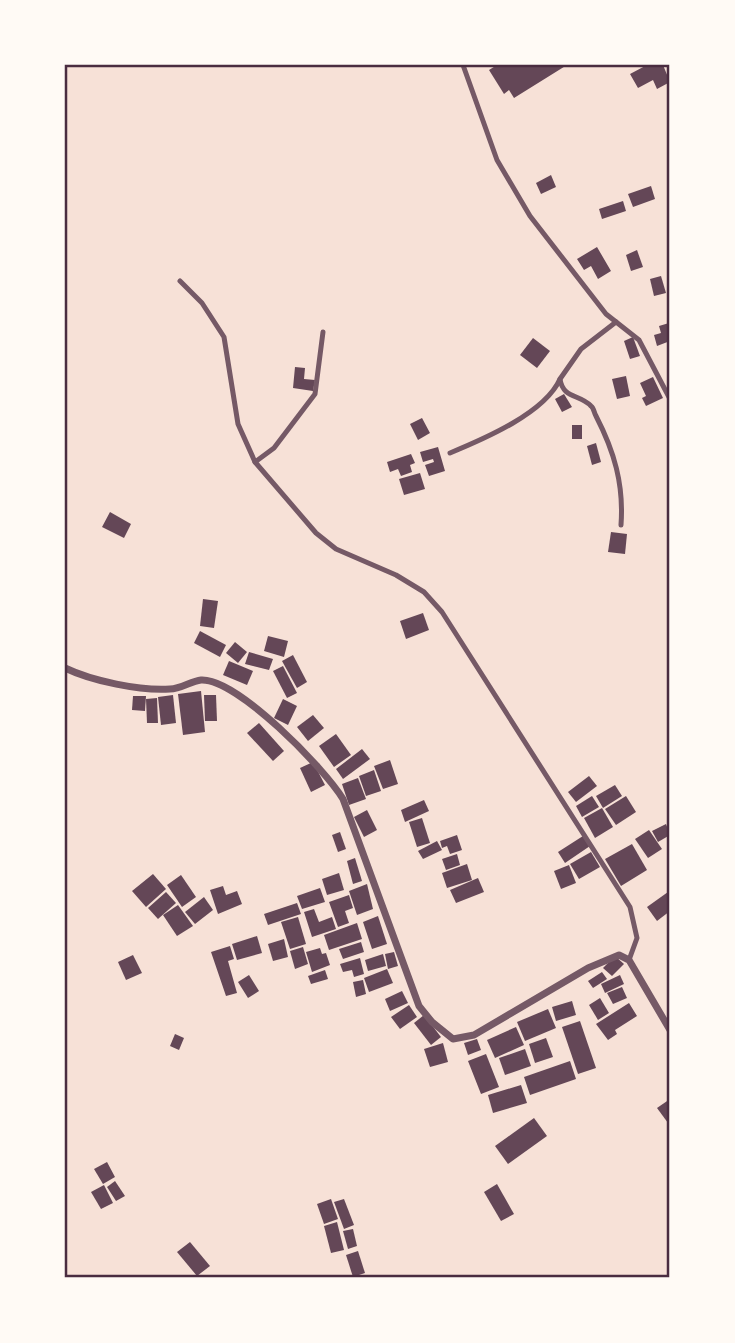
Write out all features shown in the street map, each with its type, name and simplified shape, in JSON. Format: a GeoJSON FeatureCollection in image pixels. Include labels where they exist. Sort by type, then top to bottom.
{"type":"FeatureCollection","features":[{"type":"Feature","properties":{"kind":"street"},"geometry":{"type":"LineString","coordinates":[[463,65],[488,138],[510,184],[566,267],[616,322],[639,340],[670,399]]}},
{"type":"Feature","properties":{"kind":"street"},"geometry":{"type":"LineString","coordinates":[[180,281],[202,303],[224,337],[239,424],[255,462],[316,533],[336,549],[396,575],[424,592],[442,612],[630,907],[636,938],[629,960]]}},
{"type":"Feature","properties":{"kind":"street"},"geometry":{"type":"LineString","coordinates":[[450,453],[497,433],[528,414],[556,389],[581,349],[616,322]]}},
{"type":"Feature","properties":{"kind":"street"},"geometry":{"type":"LineString","coordinates":[[255,462],[274,448],[315,394],[323,332]]}},
{"type":"Feature","properties":{"kind":"street"},"geometry":{"type":"LineString","coordinates":[[560,379],[561,387],[570,396],[591,406],[609,439],[613,465],[621,477],[621,525]]}},
{"type":"Feature","properties":{"kind":"street"},"geometry":{"type":"LineString","coordinates":[[65,668],[138,688],[174,689],[202,680],[221,684],[305,752],[323,770],[343,799],[419,1006],[432,1022],[453,1039],[474,1035],[609,957],[619,954],[629,960],[670,1030]]}},
{"type":"Feature","properties":{"kind":"building"},"geometry":{"type":"Polygon","coordinates":[[[497,65],[567,65],[514,98],[509,90],[504,94],[489,70],[497,65]]]}},
{"type":"Feature","properties":{"kind":"building"},"geometry":{"type":"Polygon","coordinates":[[[647,65],[663,65],[670,82],[657,89],[653,80],[638,88],[630,74],[647,65]]]}},
{"type":"Feature","properties":{"kind":"building"},"geometry":{"type":"Polygon","coordinates":[[[551,175],[556,187],[541,194],[536,183],[551,175]]]}},
{"type":"Feature","properties":{"kind":"building"},"geometry":{"type":"Polygon","coordinates":[[[651,186],[655,199],[633,207],[628,194],[651,186]]]}},
{"type":"Feature","properties":{"kind":"building"},"geometry":{"type":"Polygon","coordinates":[[[623,201],[626,211],[602,219],[599,209],[623,201]]]}},
{"type":"Feature","properties":{"kind":"building"},"geometry":{"type":"Polygon","coordinates":[[[597,247],[611,271],[598,279],[591,266],[584,270],[577,259],[597,247]]]}},
{"type":"Feature","properties":{"kind":"building"},"geometry":{"type":"Polygon","coordinates":[[[637,250],[643,267],[631,271],[626,255],[637,250]]]}},
{"type":"Feature","properties":{"kind":"building"},"geometry":{"type":"Polygon","coordinates":[[[661,276],[666,293],[654,296],[650,279],[661,276]]]}},
{"type":"Feature","properties":{"kind":"building"},"geometry":{"type":"Polygon","coordinates":[[[669,323],[670,341],[657,346],[654,335],[661,333],[659,326],[669,323]]]}},
{"type":"Feature","properties":{"kind":"building"},"geometry":{"type":"Polygon","coordinates":[[[633,337],[640,356],[630,359],[624,341],[633,337]]]}},
{"type":"Feature","properties":{"kind":"building"},"geometry":{"type":"Polygon","coordinates":[[[533,338],[550,351],[537,368],[520,355],[533,338]]]}},
{"type":"Feature","properties":{"kind":"building"},"geometry":{"type":"Polygon","coordinates":[[[295,367],[305,368],[304,379],[315,380],[313,391],[293,388],[295,367]]]}},
{"type":"Feature","properties":{"kind":"building"},"geometry":{"type":"Polygon","coordinates":[[[626,376],[630,396],[617,399],[612,379],[626,376]]]}},
{"type":"Feature","properties":{"kind":"building"},"geometry":{"type":"Polygon","coordinates":[[[653,377],[663,398],[646,406],[642,398],[646,396],[640,383],[653,377]]]}},
{"type":"Feature","properties":{"kind":"building"},"geometry":{"type":"Polygon","coordinates":[[[564,394],[572,407],[562,412],[555,399],[564,394]]]}},
{"type":"Feature","properties":{"kind":"building"},"geometry":{"type":"Polygon","coordinates":[[[422,418],[430,433],[418,440],[410,424],[422,418]]]}},
{"type":"Feature","properties":{"kind":"building"},"geometry":{"type":"Polygon","coordinates":[[[572,425],[582,425],[582,439],[572,439],[572,425]]]}},
{"type":"Feature","properties":{"kind":"building"},"geometry":{"type":"Polygon","coordinates":[[[596,443],[601,462],[592,465],[587,446],[596,443]]]}},
{"type":"Feature","properties":{"kind":"building"},"geometry":{"type":"Polygon","coordinates":[[[438,447],[445,471],[429,476],[425,465],[434,462],[433,459],[423,462],[420,452],[438,447]]]}},
{"type":"Feature","properties":{"kind":"building"},"geometry":{"type":"Polygon","coordinates":[[[411,454],[415,463],[410,465],[412,472],[401,476],[398,469],[390,472],[387,462],[411,454]]]}},
{"type":"Feature","properties":{"kind":"building"},"geometry":{"type":"Polygon","coordinates":[[[420,473],[425,489],[404,495],[399,479],[420,473]]]}},
{"type":"Feature","properties":{"kind":"building"},"geometry":{"type":"Polygon","coordinates":[[[110,512],[131,524],[124,538],[102,527],[110,512]]]}},
{"type":"Feature","properties":{"kind":"building"},"geometry":{"type":"Polygon","coordinates":[[[611,532],[627,534],[625,554],[608,552],[611,532]]]}},
{"type":"Feature","properties":{"kind":"building"},"geometry":{"type":"Polygon","coordinates":[[[203,599],[218,601],[214,628],[200,626],[203,599]]]}},
{"type":"Feature","properties":{"kind":"building"},"geometry":{"type":"Polygon","coordinates":[[[423,613],[429,630],[406,639],[400,621],[423,613]]]}},
{"type":"Feature","properties":{"kind":"building"},"geometry":{"type":"Polygon","coordinates":[[[200,631],[226,645],[220,657],[194,643],[200,631]]]}},
{"type":"Feature","properties":{"kind":"building"},"geometry":{"type":"Polygon","coordinates":[[[268,636],[288,641],[284,657],[264,651],[268,636]]]}},
{"type":"Feature","properties":{"kind":"building"},"geometry":{"type":"Polygon","coordinates":[[[235,642],[247,652],[238,663],[226,653],[235,642]]]}},
{"type":"Feature","properties":{"kind":"building"},"geometry":{"type":"Polygon","coordinates":[[[249,652],[273,659],[269,670],[245,664],[249,652]]]}},
{"type":"Feature","properties":{"kind":"building"},"geometry":{"type":"Polygon","coordinates":[[[293,655],[307,682],[297,688],[282,661],[293,655]]]}},
{"type":"Feature","properties":{"kind":"building"},"geometry":{"type":"Polygon","coordinates":[[[229,661],[253,671],[247,685],[223,675],[229,661]]]}},
{"type":"Feature","properties":{"kind":"building"},"geometry":{"type":"Polygon","coordinates":[[[283,666],[297,693],[287,698],[273,671],[283,666]]]}},
{"type":"Feature","properties":{"kind":"building"},"geometry":{"type":"Polygon","coordinates":[[[201,691],[205,732],[183,735],[178,694],[201,691]]]}},
{"type":"Feature","properties":{"kind":"building"},"geometry":{"type":"Polygon","coordinates":[[[173,695],[176,723],[161,725],[158,697],[173,695]]]}},
{"type":"Feature","properties":{"kind":"building"},"geometry":{"type":"Polygon","coordinates":[[[204,695],[216,695],[217,721],[205,721],[204,695]]]}},
{"type":"Feature","properties":{"kind":"building"},"geometry":{"type":"Polygon","coordinates":[[[133,696],[146,696],[145,711],[132,710],[133,696]]]}},
{"type":"Feature","properties":{"kind":"building"},"geometry":{"type":"Polygon","coordinates":[[[157,698],[158,723],[147,723],[146,699],[157,698]]]}},
{"type":"Feature","properties":{"kind":"building"},"geometry":{"type":"Polygon","coordinates":[[[283,699],[297,706],[288,725],[274,718],[283,699]]]}},
{"type":"Feature","properties":{"kind":"building"},"geometry":{"type":"Polygon","coordinates":[[[313,715],[324,728],[308,741],[297,727],[313,715]]]}},
{"type":"Feature","properties":{"kind":"building"},"geometry":{"type":"Polygon","coordinates":[[[259,723],[284,751],[273,761],[247,733],[259,723]]]}},
{"type":"Feature","properties":{"kind":"building"},"geometry":{"type":"Polygon","coordinates":[[[336,734],[351,755],[334,767],[319,746],[336,734]]]}},
{"type":"Feature","properties":{"kind":"building"},"geometry":{"type":"Polygon","coordinates":[[[362,749],[370,759],[343,779],[336,769],[362,749]]]}},
{"type":"Feature","properties":{"kind":"building"},"geometry":{"type":"Polygon","coordinates":[[[390,760],[398,784],[383,789],[374,766],[390,760]]]}},
{"type":"Feature","properties":{"kind":"building"},"geometry":{"type":"Polygon","coordinates":[[[313,762],[325,785],[311,792],[300,768],[313,762]]]}},
{"type":"Feature","properties":{"kind":"building"},"geometry":{"type":"Polygon","coordinates":[[[374,770],[381,791],[366,796],[359,776],[374,770]]]}},
{"type":"Feature","properties":{"kind":"building"},"geometry":{"type":"Polygon","coordinates":[[[589,776],[597,786],[576,802],[568,792],[589,776]]]}},
{"type":"Feature","properties":{"kind":"building"},"geometry":{"type":"Polygon","coordinates":[[[358,778],[366,799],[349,805],[342,784],[358,778]]]}},
{"type":"Feature","properties":{"kind":"building"},"geometry":{"type":"Polygon","coordinates":[[[615,785],[622,796],[603,808],[596,796],[615,785]]]}},
{"type":"Feature","properties":{"kind":"building"},"geometry":{"type":"Polygon","coordinates":[[[592,796],[599,807],[582,817],[576,806],[592,796]]]}},
{"type":"Feature","properties":{"kind":"building"},"geometry":{"type":"Polygon","coordinates":[[[626,796],[636,812],[616,825],[605,809],[626,796]]]}},
{"type":"Feature","properties":{"kind":"building"},"geometry":{"type":"Polygon","coordinates":[[[424,800],[429,811],[405,822],[401,810],[424,800]]]}},
{"type":"Feature","properties":{"kind":"building"},"geometry":{"type":"Polygon","coordinates":[[[602,808],[613,827],[595,838],[584,818],[602,808]]]}},
{"type":"Feature","properties":{"kind":"building"},"geometry":{"type":"Polygon","coordinates":[[[367,810],[377,830],[364,837],[354,817],[367,810]]]}},
{"type":"Feature","properties":{"kind":"building"},"geometry":{"type":"Polygon","coordinates":[[[422,818],[430,843],[417,847],[409,822],[422,818]]]}},
{"type":"Feature","properties":{"kind":"building"},"geometry":{"type":"Polygon","coordinates":[[[666,824],[670,835],[658,842],[652,831],[666,824]]]}},
{"type":"Feature","properties":{"kind":"building"},"geometry":{"type":"Polygon","coordinates":[[[649,830],[662,849],[648,858],[635,839],[649,830]]]}},
{"type":"Feature","properties":{"kind":"building"},"geometry":{"type":"Polygon","coordinates":[[[340,832],[346,849],[338,852],[332,835],[340,832]]]}},
{"type":"Feature","properties":{"kind":"building"},"geometry":{"type":"Polygon","coordinates":[[[457,835],[462,850],[450,854],[447,846],[442,848],[440,841],[457,835]]]}},
{"type":"Feature","properties":{"kind":"building"},"geometry":{"type":"Polygon","coordinates":[[[583,836],[590,846],[565,863],[558,852],[583,836]]]}},
{"type":"Feature","properties":{"kind":"building"},"geometry":{"type":"Polygon","coordinates":[[[437,841],[442,850],[423,859],[418,851],[437,841]]]}},
{"type":"Feature","properties":{"kind":"building"},"geometry":{"type":"Polygon","coordinates":[[[632,844],[647,870],[621,886],[605,859],[632,844]]]}},
{"type":"Feature","properties":{"kind":"building"},"geometry":{"type":"Polygon","coordinates":[[[591,852],[600,867],[579,879],[570,864],[591,852]]]}},
{"type":"Feature","properties":{"kind":"building"},"geometry":{"type":"Polygon","coordinates":[[[457,854],[460,865],[446,870],[442,859],[457,854]]]}},
{"type":"Feature","properties":{"kind":"building"},"geometry":{"type":"Polygon","coordinates":[[[355,858],[362,881],[353,884],[347,861],[355,858]]]}},
{"type":"Feature","properties":{"kind":"building"},"geometry":{"type":"Polygon","coordinates":[[[467,864],[472,880],[447,888],[442,873],[467,864]]]}},
{"type":"Feature","properties":{"kind":"building"},"geometry":{"type":"Polygon","coordinates":[[[569,865],[576,883],[561,889],[554,871],[569,865]]]}},
{"type":"Feature","properties":{"kind":"building"},"geometry":{"type":"Polygon","coordinates":[[[339,873],[344,890],[327,895],[322,879],[339,873]]]}},
{"type":"Feature","properties":{"kind":"building"},"geometry":{"type":"Polygon","coordinates":[[[153,874],[166,889],[146,907],[132,891],[153,874]]]}},
{"type":"Feature","properties":{"kind":"building"},"geometry":{"type":"Polygon","coordinates":[[[181,875],[196,897],[182,907],[167,885],[181,875]]]}},
{"type":"Feature","properties":{"kind":"building"},"geometry":{"type":"Polygon","coordinates":[[[478,878],[484,892],[456,903],[450,890],[478,878]]]}},
{"type":"Feature","properties":{"kind":"building"},"geometry":{"type":"Polygon","coordinates":[[[367,884],[373,909],[357,915],[349,891],[367,884]]]}},
{"type":"Feature","properties":{"kind":"building"},"geometry":{"type":"Polygon","coordinates":[[[223,886],[226,895],[237,891],[242,904],[218,914],[210,890],[223,886]]]}},
{"type":"Feature","properties":{"kind":"building"},"geometry":{"type":"Polygon","coordinates":[[[320,888],[325,902],[302,909],[297,896],[320,888]]]}},
{"type":"Feature","properties":{"kind":"building"},"geometry":{"type":"Polygon","coordinates":[[[166,892],[176,903],[158,919],[148,908],[166,892]]]}},
{"type":"Feature","properties":{"kind":"building"},"geometry":{"type":"Polygon","coordinates":[[[668,892],[670,911],[657,921],[647,907],[668,892]]]}},
{"type":"Feature","properties":{"kind":"building"},"geometry":{"type":"Polygon","coordinates":[[[349,895],[353,908],[345,911],[349,923],[338,927],[329,902],[349,895]]]}},
{"type":"Feature","properties":{"kind":"building"},"geometry":{"type":"Polygon","coordinates":[[[204,897],[213,910],[195,924],[185,912],[204,897]]]}},
{"type":"Feature","properties":{"kind":"building"},"geometry":{"type":"Polygon","coordinates":[[[297,903],[301,914],[268,925],[264,914],[297,903]]]}},
{"type":"Feature","properties":{"kind":"building"},"geometry":{"type":"Polygon","coordinates":[[[178,905],[193,926],[177,936],[163,915],[178,905]]]}},
{"type":"Feature","properties":{"kind":"building"},"geometry":{"type":"Polygon","coordinates":[[[314,909],[319,922],[332,917],[336,929],[312,937],[304,912],[314,909]]]}},
{"type":"Feature","properties":{"kind":"building"},"geometry":{"type":"Polygon","coordinates":[[[378,916],[387,944],[372,949],[363,922],[378,916]]]}},
{"type":"Feature","properties":{"kind":"building"},"geometry":{"type":"Polygon","coordinates":[[[298,917],[306,944],[290,949],[281,922],[298,917]]]}},
{"type":"Feature","properties":{"kind":"building"},"geometry":{"type":"Polygon","coordinates":[[[357,923],[362,939],[329,950],[324,935],[357,923]]]}},
{"type":"Feature","properties":{"kind":"building"},"geometry":{"type":"Polygon","coordinates":[[[257,936],[262,953],[237,960],[232,944],[257,936]]]}},
{"type":"Feature","properties":{"kind":"building"},"geometry":{"type":"Polygon","coordinates":[[[284,939],[288,957],[273,961],[268,944],[284,939]]]}},
{"type":"Feature","properties":{"kind":"building"},"geometry":{"type":"Polygon","coordinates":[[[361,942],[364,952],[343,959],[339,949],[361,942]]]}},
{"type":"Feature","properties":{"kind":"building"},"geometry":{"type":"Polygon","coordinates":[[[230,946],[234,959],[228,961],[237,993],[226,996],[211,952],[230,946]]]}},
{"type":"Feature","properties":{"kind":"building"},"geometry":{"type":"Polygon","coordinates":[[[303,947],[308,964],[295,969],[290,951],[303,947]]]}},
{"type":"Feature","properties":{"kind":"building"},"geometry":{"type":"Polygon","coordinates":[[[320,948],[322,954],[326,953],[330,965],[312,972],[306,952],[320,948]]]}},
{"type":"Feature","properties":{"kind":"building"},"geometry":{"type":"Polygon","coordinates":[[[394,952],[398,966],[388,969],[385,954],[394,952]]]}},
{"type":"Feature","properties":{"kind":"building"},"geometry":{"type":"Polygon","coordinates":[[[383,954],[386,966],[368,971],[365,960],[383,954]]]}},
{"type":"Feature","properties":{"kind":"building"},"geometry":{"type":"Polygon","coordinates":[[[133,955],[142,973],[126,980],[118,962],[133,955]]]}},
{"type":"Feature","properties":{"kind":"building"},"geometry":{"type":"Polygon","coordinates":[[[615,956],[624,964],[612,976],[603,968],[615,956]]]}},
{"type":"Feature","properties":{"kind":"building"},"geometry":{"type":"Polygon","coordinates":[[[360,958],[364,974],[354,977],[352,970],[343,972],[340,964],[360,958]]]}},
{"type":"Feature","properties":{"kind":"building"},"geometry":{"type":"Polygon","coordinates":[[[387,969],[393,983],[369,992],[364,978],[387,969]]]}},
{"type":"Feature","properties":{"kind":"building"},"geometry":{"type":"Polygon","coordinates":[[[325,970],[328,979],[311,984],[308,976],[325,970]]]}},
{"type":"Feature","properties":{"kind":"building"},"geometry":{"type":"Polygon","coordinates":[[[602,972],[607,979],[593,988],[588,981],[602,972]]]}},
{"type":"Feature","properties":{"kind":"building"},"geometry":{"type":"Polygon","coordinates":[[[249,975],[259,991],[248,998],[238,982],[249,975]]]}},
{"type":"Feature","properties":{"kind":"building"},"geometry":{"type":"Polygon","coordinates":[[[620,975],[624,984],[605,993],[601,984],[620,975]]]}},
{"type":"Feature","properties":{"kind":"building"},"geometry":{"type":"Polygon","coordinates":[[[363,980],[366,994],[356,997],[353,982],[363,980]]]}},
{"type":"Feature","properties":{"kind":"building"},"geometry":{"type":"Polygon","coordinates":[[[622,987],[627,998],[613,1004],[607,993],[622,987]]]}},
{"type":"Feature","properties":{"kind":"building"},"geometry":{"type":"Polygon","coordinates":[[[402,991],[408,1003],[390,1011],[385,999],[402,991]]]}},
{"type":"Feature","properties":{"kind":"building"},"geometry":{"type":"Polygon","coordinates":[[[600,998],[609,1013],[598,1020],[589,1005],[600,998]]]}},
{"type":"Feature","properties":{"kind":"building"},"geometry":{"type":"Polygon","coordinates":[[[572,1001],[576,1015],[556,1021],[552,1007],[572,1001]]]}},
{"type":"Feature","properties":{"kind":"building"},"geometry":{"type":"Polygon","coordinates":[[[629,1003],[637,1016],[615,1030],[617,1034],[608,1040],[596,1024],[629,1003]]]}},
{"type":"Feature","properties":{"kind":"building"},"geometry":{"type":"Polygon","coordinates":[[[409,1005],[417,1017],[400,1029],[391,1017],[409,1005]]]}},
{"type":"Feature","properties":{"kind":"building"},"geometry":{"type":"Polygon","coordinates":[[[548,1009],[556,1028],[525,1041],[517,1022],[548,1009]]]}},
{"type":"Feature","properties":{"kind":"building"},"geometry":{"type":"Polygon","coordinates":[[[424,1015],[441,1037],[431,1045],[414,1023],[424,1015]]]}},
{"type":"Feature","properties":{"kind":"building"},"geometry":{"type":"Polygon","coordinates":[[[580,1021],[596,1068],[578,1074],[562,1027],[580,1021]]]}},
{"type":"Feature","properties":{"kind":"building"},"geometry":{"type":"Polygon","coordinates":[[[516,1027],[524,1045],[495,1058],[487,1040],[516,1027]]]}},
{"type":"Feature","properties":{"kind":"building"},"geometry":{"type":"Polygon","coordinates":[[[175,1034],[184,1038],[179,1050],[170,1046],[175,1034]]]}},
{"type":"Feature","properties":{"kind":"building"},"geometry":{"type":"Polygon","coordinates":[[[546,1038],[553,1057],[535,1063],[529,1044],[546,1038]]]}},
{"type":"Feature","properties":{"kind":"building"},"geometry":{"type":"Polygon","coordinates":[[[477,1039],[481,1050],[468,1055],[464,1043],[477,1039]]]}},
{"type":"Feature","properties":{"kind":"building"},"geometry":{"type":"Polygon","coordinates":[[[443,1043],[448,1062],[430,1067],[424,1049],[443,1043]]]}},
{"type":"Feature","properties":{"kind":"building"},"geometry":{"type":"Polygon","coordinates":[[[525,1049],[531,1066],[505,1075],[499,1058],[525,1049]]]}},
{"type":"Feature","properties":{"kind":"building"},"geometry":{"type":"Polygon","coordinates":[[[486,1054],[499,1087],[481,1094],[468,1061],[486,1054]]]}},
{"type":"Feature","properties":{"kind":"building"},"geometry":{"type":"Polygon","coordinates":[[[570,1061],[576,1079],[530,1095],[524,1077],[570,1061]]]}},
{"type":"Feature","properties":{"kind":"building"},"geometry":{"type":"Polygon","coordinates":[[[521,1085],[527,1103],[493,1113],[488,1095],[521,1085]]]}},
{"type":"Feature","properties":{"kind":"building"},"geometry":{"type":"Polygon","coordinates":[[[670,1099],[670,1122],[668,1123],[657,1108],[670,1099]]]}},
{"type":"Feature","properties":{"kind":"building"},"geometry":{"type":"Polygon","coordinates":[[[534,1118],[547,1136],[508,1164],[495,1146],[534,1118]]]}},
{"type":"Feature","properties":{"kind":"building"},"geometry":{"type":"Polygon","coordinates":[[[107,1162],[115,1177],[103,1184],[94,1169],[107,1162]]]}},
{"type":"Feature","properties":{"kind":"building"},"geometry":{"type":"Polygon","coordinates":[[[115,1181],[125,1196],[116,1201],[107,1187],[115,1181]]]}},
{"type":"Feature","properties":{"kind":"building"},"geometry":{"type":"Polygon","coordinates":[[[497,1184],[514,1214],[501,1221],[484,1192],[497,1184]]]}},
{"type":"Feature","properties":{"kind":"building"},"geometry":{"type":"Polygon","coordinates":[[[104,1185],[113,1203],[101,1209],[91,1192],[104,1185]]]}},
{"type":"Feature","properties":{"kind":"building"},"geometry":{"type":"Polygon","coordinates":[[[331,1199],[338,1219],[324,1224],[317,1204],[331,1199]]]}},
{"type":"Feature","properties":{"kind":"building"},"geometry":{"type":"Polygon","coordinates":[[[344,1199],[354,1225],[344,1229],[334,1202],[344,1199]]]}},
{"type":"Feature","properties":{"kind":"building"},"geometry":{"type":"Polygon","coordinates":[[[337,1222],[344,1250],[331,1253],[324,1226],[337,1222]]]}},
{"type":"Feature","properties":{"kind":"building"},"geometry":{"type":"Polygon","coordinates":[[[353,1229],[357,1246],[348,1249],[343,1231],[353,1229]]]}},
{"type":"Feature","properties":{"kind":"building"},"geometry":{"type":"Polygon","coordinates":[[[190,1242],[210,1266],[197,1276],[177,1252],[190,1242]]]}},
{"type":"Feature","properties":{"kind":"building"},"geometry":{"type":"Polygon","coordinates":[[[358,1251],[365,1273],[353,1277],[346,1255],[358,1251]]]}}]}
